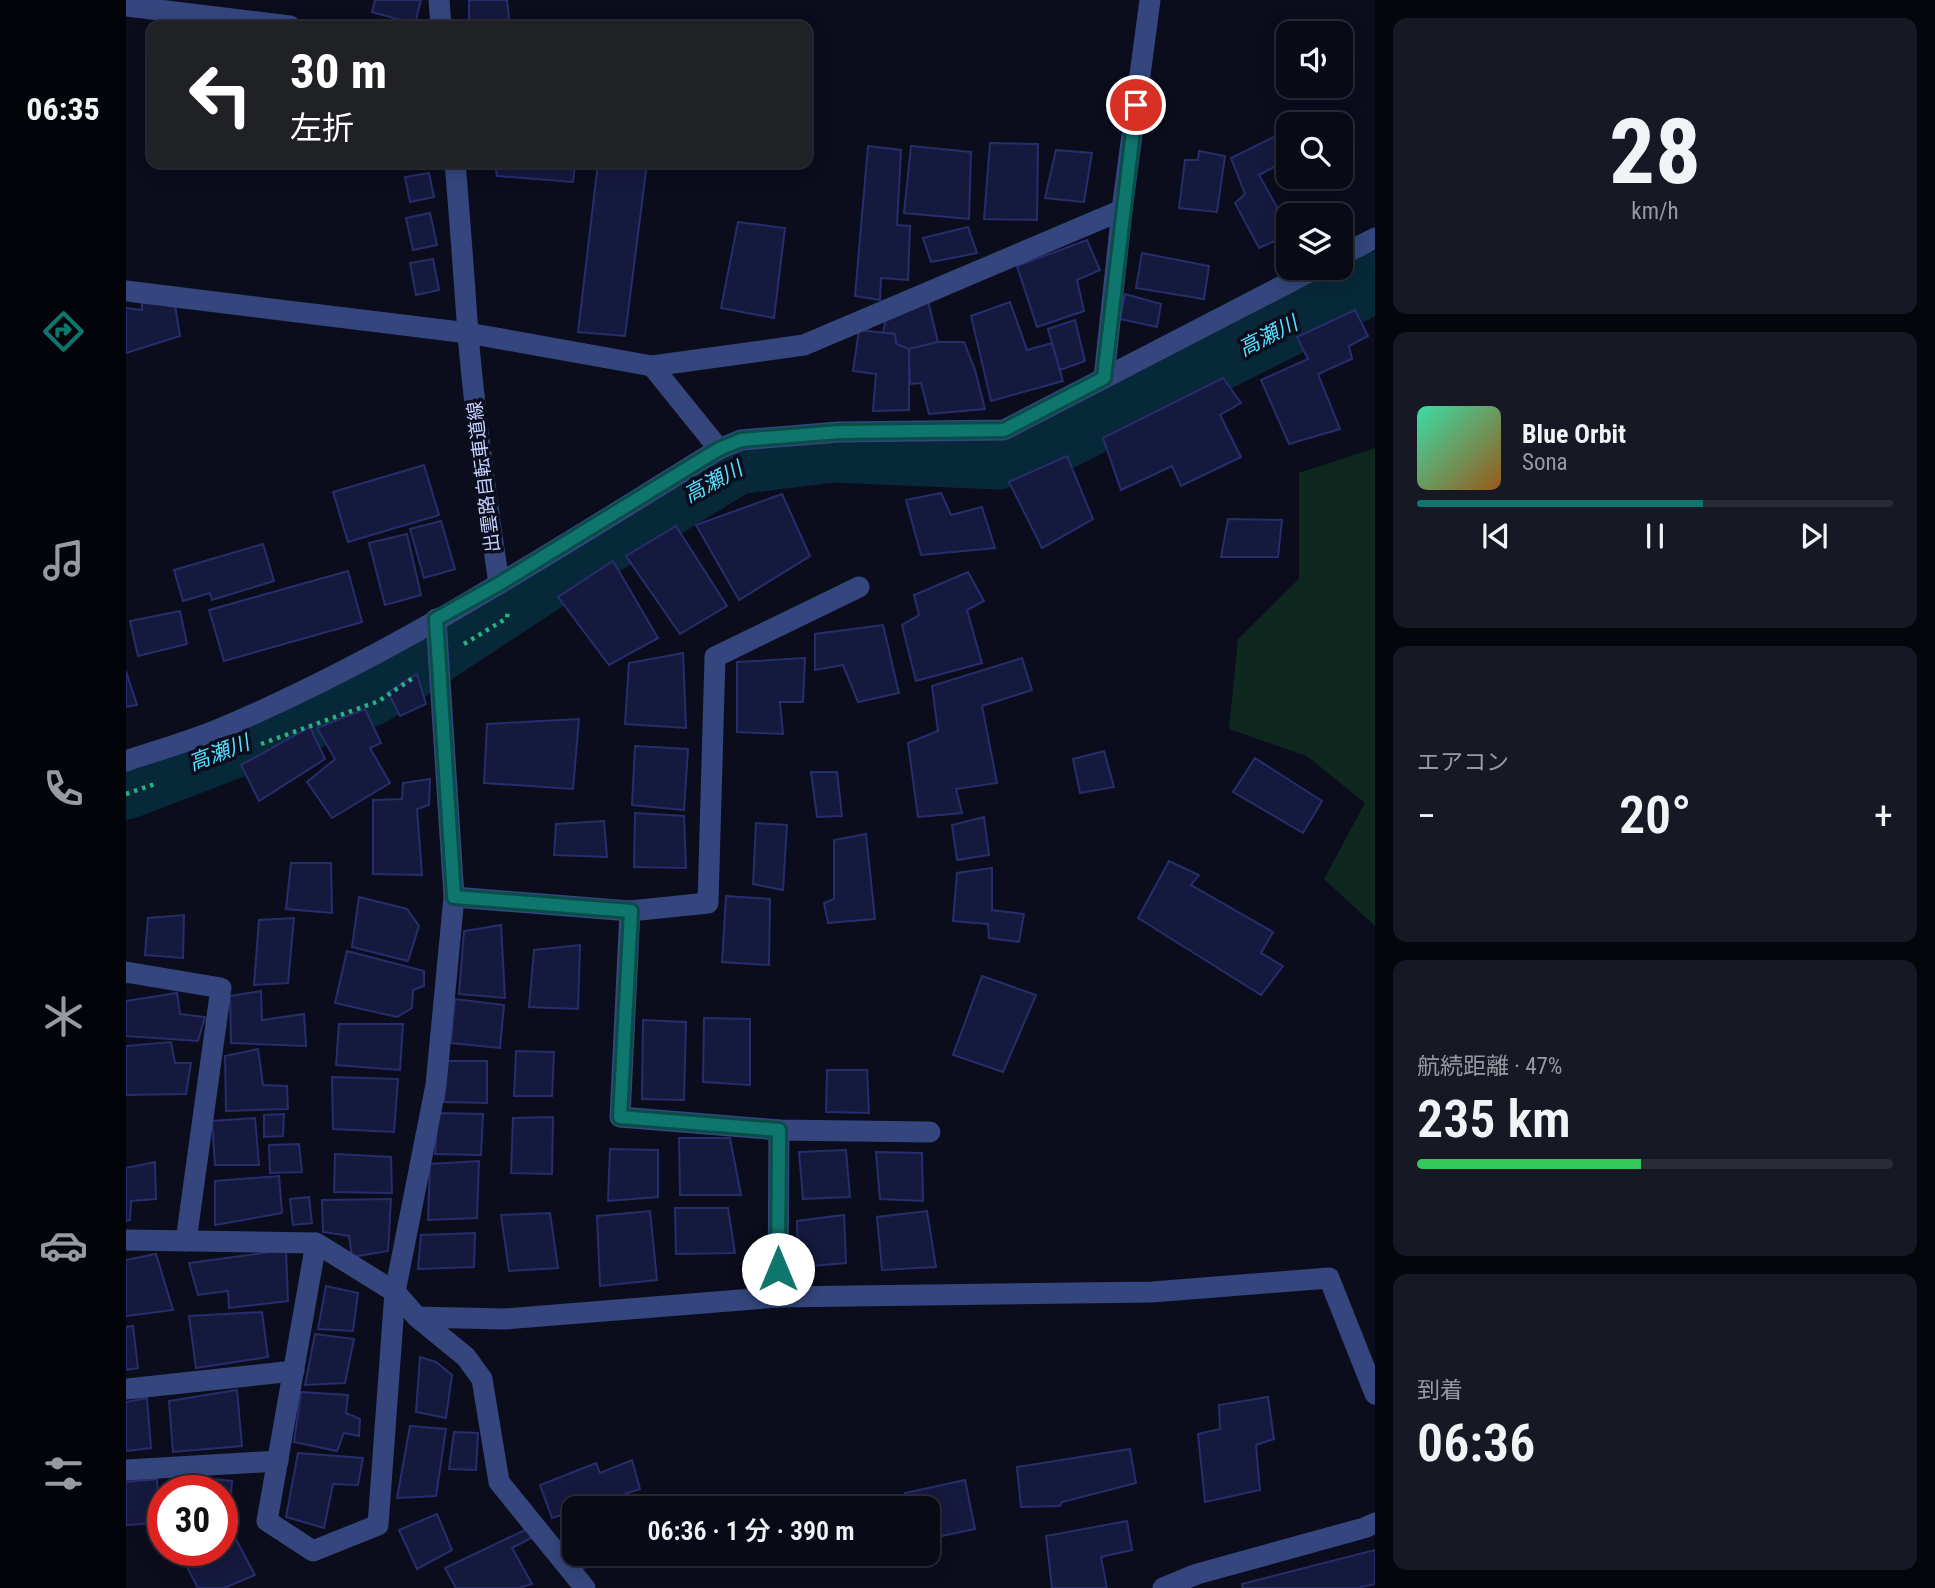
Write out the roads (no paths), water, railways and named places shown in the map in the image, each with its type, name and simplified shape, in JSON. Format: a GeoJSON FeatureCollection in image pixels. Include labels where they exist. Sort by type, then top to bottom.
{"type":"FeatureCollection","features":[{"type":"Feature","properties":{"kind":"street"},"geometry":{"type":"LineString","coordinates":[[439,0],[441,21]]}},
{"type":"Feature","properties":{"kind":"street"},"geometry":{"type":"LineString","coordinates":[[1104,378],[1122,210],[1150,0]]}},
{"type":"Feature","properties":{"kind":"street"},"geometry":{"type":"LineString","coordinates":[[126,6],[249,21]]}},
{"type":"Feature","properties":{"kind":"street"},"geometry":{"type":"LineString","coordinates":[[455,168],[482,468],[504,581]]}},
{"type":"Feature","properties":{"kind":"street"},"geometry":{"type":"LineString","coordinates":[[126,291],[468,333],[652,366],[804,345],[1122,210]]}},
{"type":"Feature","properties":{"kind":"street"},"geometry":{"type":"LineString","coordinates":[[1353,249],[1375,238]]}},
{"type":"Feature","properties":{"kind":"street"},"geometry":{"type":"LineString","coordinates":[[126,761],[216,730],[363,661],[504,581],[719,449],[741,440],[839,432],[1004,430],[1294,280]]}},
{"type":"Feature","properties":{"kind":"street"},"geometry":{"type":"LineString","coordinates":[[652,366],[719,449]]}},
{"type":"Feature","properties":{"kind":"street"},"geometry":{"type":"LineString","coordinates":[[454,897],[631,911],[708,903],[715,657],[859,587]]}},
{"type":"Feature","properties":{"kind":"street"},"geometry":{"type":"LineString","coordinates":[[316,1243],[267,1521],[313,1551],[378,1525],[395,1292],[436,1085],[454,897],[436,619]]}},
{"type":"Feature","properties":{"kind":"street"},"geometry":{"type":"LineString","coordinates":[[631,911],[620,1117],[779,1130],[930,1132]]}},
{"type":"Feature","properties":{"kind":"street"},"geometry":{"type":"LineString","coordinates":[[126,972],[221,988],[186,1241]]}},
{"type":"Feature","properties":{"kind":"street"},"geometry":{"type":"LineString","coordinates":[[778,1297],[779,1130]]}},
{"type":"Feature","properties":{"kind":"street"},"geometry":{"type":"LineString","coordinates":[[126,1240],[316,1243],[395,1292],[416,1317],[466,1357],[482,1379],[499,1482],[585,1588]]}},
{"type":"Feature","properties":{"kind":"street"},"geometry":{"type":"LineString","coordinates":[[416,1317],[504,1319],[778,1297],[1152,1292],[1329,1278],[1375,1394]]}},
{"type":"Feature","properties":{"kind":"street"},"geometry":{"type":"LineString","coordinates":[[126,1389],[294,1371]]}},
{"type":"Feature","properties":{"kind":"street"},"geometry":{"type":"LineString","coordinates":[[126,1470],[278,1461]]}},
{"type":"Feature","properties":{"kind":"street"},"geometry":{"type":"LineString","coordinates":[[1163,1588],[1203,1581],[1375,1523]]}},
{"type":"Feature","properties":{"kind":"waterway","name":"高瀬川"},"geometry":{"type":"LineString","coordinates":[[126,789],[372,695],[558,573],[737,464],[833,452],[998,459],[1047,447],[1375,282]]}}]}
